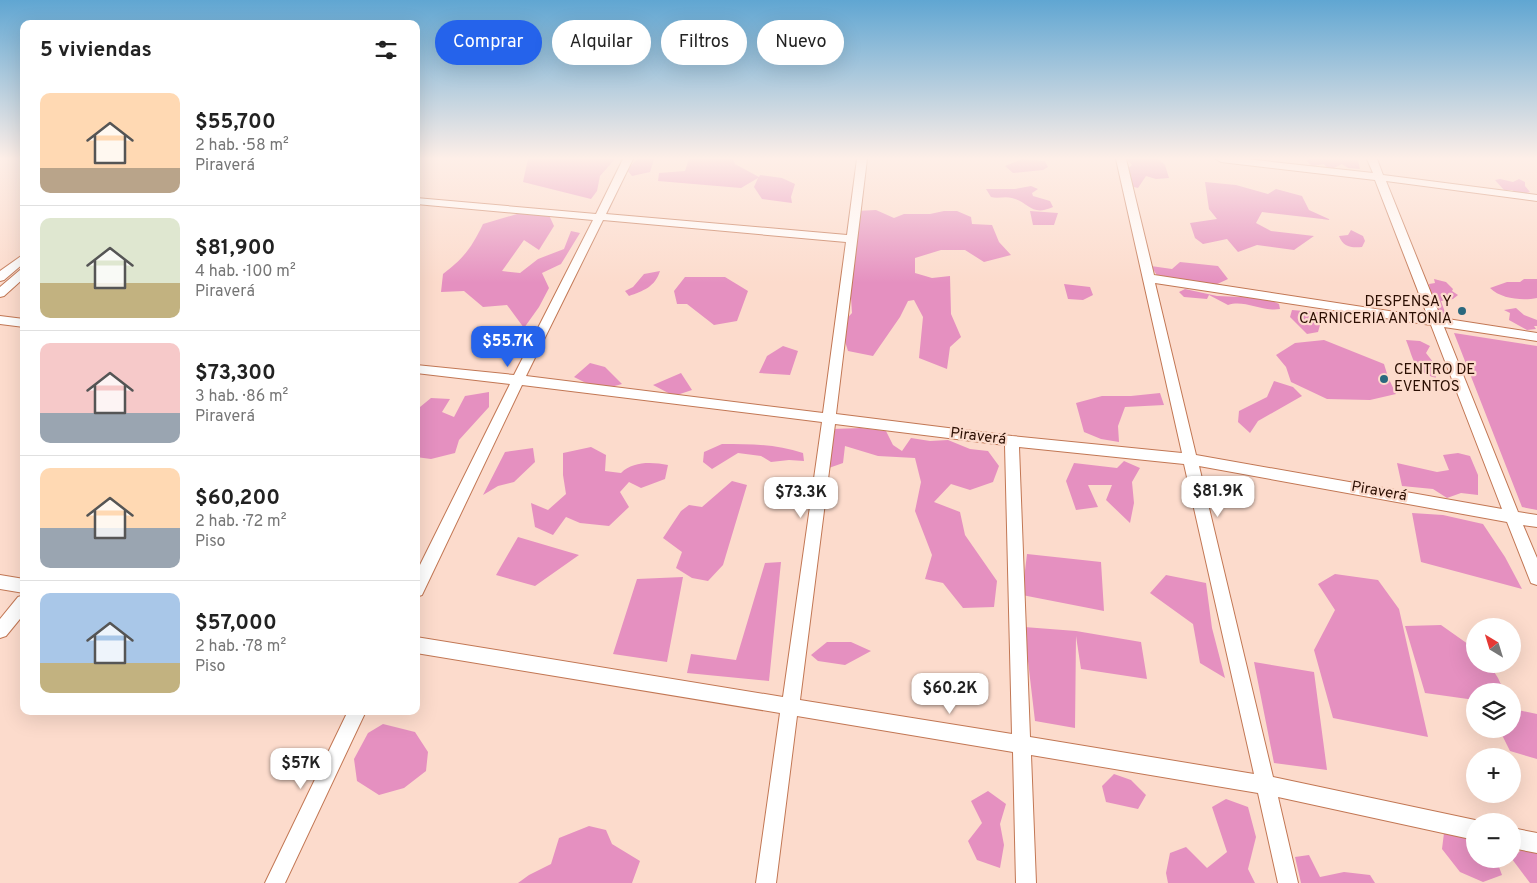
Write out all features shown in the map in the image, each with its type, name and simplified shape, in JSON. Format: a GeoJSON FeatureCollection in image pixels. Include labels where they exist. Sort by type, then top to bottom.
{"type":"FeatureCollection","features":[{"type":"Feature","properties":{"kind":"street"},"geometry":{"type":"LineString","coordinates":[[420,582],[607,200]]}},
{"type":"Feature","properties":{"kind":"street"},"geometry":{"type":"LineString","coordinates":[[766,883],[830,419],[856,200]]}},
{"type":"Feature","properties":{"kind":"street"},"geometry":{"type":"LineString","coordinates":[[1130,200],[1288,883]]}},
{"type":"Feature","properties":{"kind":"street"},"geometry":{"type":"LineString","coordinates":[[1388,200],[1537,578]]}},
{"type":"Feature","properties":{"kind":"street"},"geometry":{"type":"LineString","coordinates":[[420,201],[851,239]]}},
{"type":"Feature","properties":{"kind":"street"},"geometry":{"type":"LineString","coordinates":[[0,277],[20,260]]}},
{"type":"Feature","properties":{"kind":"street"},"geometry":{"type":"LineString","coordinates":[[0,293],[20,276]]}},
{"type":"Feature","properties":{"kind":"street"},"geometry":{"type":"LineString","coordinates":[[1147,278],[1537,337]]}},
{"type":"Feature","properties":{"kind":"street"},"geometry":{"type":"LineString","coordinates":[[0,320],[20,322]]}},
{"type":"Feature","properties":{"kind":"street","name":"Piraverá"},"geometry":{"type":"LineString","coordinates":[[420,369],[1012,441],[1189,459],[1537,521]]}},
{"type":"Feature","properties":{"kind":"street"},"geometry":{"type":"LineString","coordinates":[[1012,441],[1020,743],[1026,883]]}},
{"type":"Feature","properties":{"kind":"street"},"geometry":{"type":"LineString","coordinates":[[0,582],[20,585]]}},
{"type":"Feature","properties":{"kind":"street"},"geometry":{"type":"LineString","coordinates":[[0,631],[20,607]]}},
{"type":"Feature","properties":{"kind":"street"},"geometry":{"type":"LineString","coordinates":[[420,646],[1266,785],[1466,828]]}},
{"type":"Feature","properties":{"kind":"street"},"geometry":{"type":"LineString","coordinates":[[275,883],[356,715]]}},
{"type":"Feature","properties":{"kind":"street"},"geometry":{"type":"LineString","coordinates":[[1521,840],[1537,843]]}},
{"type":"Feature","properties":{"kind":"shaded area"},"geometry":{"type":"Polygon","coordinates":[[[771,200],[792,200],[792,203],[771,200]]]}},
{"type":"Feature","properties":{"kind":"shaded area"},"geometry":{"type":"Polygon","coordinates":[[[1018,200],[1047,200],[1050,201],[1053,207],[1046,210],[1031,208],[1018,200]]]}},
{"type":"Feature","properties":{"kind":"shaded area"},"geometry":{"type":"Polygon","coordinates":[[[1208,200],[1304,200],[1309,210],[1331,220],[1262,212],[1256,223],[1271,231],[1314,236],[1294,250],[1257,245],[1238,252],[1227,239],[1203,244],[1195,238],[1190,223],[1217,219],[1209,209],[1208,200]]]}},
{"type":"Feature","properties":{"kind":"shaded area"},"geometry":{"type":"Polygon","coordinates":[[[876,210],[894,218],[904,214],[957,211],[971,217],[972,224],[992,225],[999,242],[1011,255],[984,262],[965,250],[941,250],[915,258],[915,273],[932,278],[950,276],[951,314],[961,337],[950,347],[947,369],[919,358],[923,317],[914,300],[908,301],[900,317],[873,356],[848,351],[840,326],[852,313],[849,267],[856,253],[856,211],[876,210]]]}},
{"type":"Feature","properties":{"kind":"shaded area"},"geometry":{"type":"Polygon","coordinates":[[[1030,211],[1058,213],[1054,225],[1033,225],[1030,211]]]}},
{"type":"Feature","properties":{"kind":"shaded area"},"geometry":{"type":"Polygon","coordinates":[[[548,213],[554,226],[539,250],[524,240],[502,271],[520,273],[538,259],[564,249],[571,231],[580,233],[561,264],[542,273],[549,288],[539,307],[524,328],[507,305],[483,307],[464,291],[441,292],[443,274],[467,252],[483,224],[517,214],[548,213]]]}},
{"type":"Feature","properties":{"kind":"shaded area"},"geometry":{"type":"Polygon","coordinates":[[[1351,230],[1363,236],[1365,241],[1362,247],[1348,246],[1341,240],[1339,236],[1348,235],[1351,230]]]}},
{"type":"Feature","properties":{"kind":"shaded area"},"geometry":{"type":"Polygon","coordinates":[[[1180,262],[1218,266],[1228,279],[1213,286],[1158,277],[1151,266],[1172,269],[1180,262]]]}},
{"type":"Feature","properties":{"kind":"shaded area"},"geometry":{"type":"Polygon","coordinates":[[[660,271],[652,285],[644,290],[629,296],[625,291],[633,287],[644,274],[660,271]]]}},
{"type":"Feature","properties":{"kind":"shaded area"},"geometry":{"type":"Polygon","coordinates":[[[685,277],[725,277],[748,291],[737,321],[714,325],[687,304],[677,304],[674,291],[685,277]]]}},
{"type":"Feature","properties":{"kind":"shaded area"},"geometry":{"type":"Polygon","coordinates":[[[1434,279],[1446,282],[1453,289],[1452,291],[1458,295],[1453,299],[1441,301],[1446,315],[1444,321],[1438,318],[1435,310],[1436,299],[1431,296],[1429,284],[1435,283],[1434,279]]]}},
{"type":"Feature","properties":{"kind":"shaded area"},"geometry":{"type":"Polygon","coordinates":[[[1524,279],[1537,279],[1537,298],[1506,297],[1490,288],[1507,282],[1520,282],[1524,279]]]}},
{"type":"Feature","properties":{"kind":"shaded area"},"geometry":{"type":"Polygon","coordinates":[[[1064,284],[1090,287],[1093,295],[1083,300],[1068,299],[1064,284]]]}},
{"type":"Feature","properties":{"kind":"shaded area"},"geometry":{"type":"Polygon","coordinates":[[[1185,289],[1217,296],[1266,298],[1279,304],[1280,309],[1267,309],[1247,304],[1228,305],[1209,295],[1207,299],[1184,297],[1179,292],[1185,289]]]}},
{"type":"Feature","properties":{"kind":"shaded area"},"geometry":{"type":"Polygon","coordinates":[[[1516,308],[1524,315],[1537,320],[1537,326],[1534,326],[1536,329],[1527,330],[1509,320],[1510,313],[1504,310],[1516,308]]]}},
{"type":"Feature","properties":{"kind":"shaded area"},"geometry":{"type":"Polygon","coordinates":[[[1292,310],[1340,314],[1351,325],[1322,318],[1318,332],[1307,334],[1290,317],[1292,310]]]}},
{"type":"Feature","properties":{"kind":"shaded area"},"geometry":{"type":"Polygon","coordinates":[[[1454,333],[1537,346],[1537,510],[1522,507],[1454,333]]]}},
{"type":"Feature","properties":{"kind":"shaded area"},"geometry":{"type":"Polygon","coordinates":[[[1324,340],[1384,364],[1396,394],[1370,400],[1327,399],[1291,382],[1286,367],[1276,355],[1295,343],[1324,340]]]}},
{"type":"Feature","properties":{"kind":"shaded area"},"geometry":{"type":"Polygon","coordinates":[[[1406,340],[1420,341],[1430,346],[1426,353],[1433,362],[1436,378],[1423,372],[1415,364],[1406,340]]]}},
{"type":"Feature","properties":{"kind":"shaded area"},"geometry":{"type":"Polygon","coordinates":[[[783,346],[798,351],[790,375],[759,373],[767,356],[783,346]]]}},
{"type":"Feature","properties":{"kind":"shaded area"},"geometry":{"type":"Polygon","coordinates":[[[590,363],[605,367],[622,384],[600,390],[574,377],[590,363]]]}},
{"type":"Feature","properties":{"kind":"shaded area"},"geometry":{"type":"Polygon","coordinates":[[[681,373],[692,390],[674,396],[653,385],[681,373]]]}},
{"type":"Feature","properties":{"kind":"shaded area"},"geometry":{"type":"Polygon","coordinates":[[[1274,381],[1293,387],[1302,396],[1258,421],[1250,433],[1238,422],[1239,411],[1267,397],[1274,381]]]}},
{"type":"Feature","properties":{"kind":"shaded area"},"geometry":{"type":"Polygon","coordinates":[[[489,392],[489,407],[459,440],[455,453],[431,459],[420,458],[420,407],[431,398],[450,399],[442,412],[454,417],[465,396],[489,392]]]}},
{"type":"Feature","properties":{"kind":"shaded area"},"geometry":{"type":"Polygon","coordinates":[[[1160,393],[1164,405],[1125,407],[1118,426],[1119,442],[1101,439],[1084,432],[1076,403],[1102,396],[1160,393]]]}},
{"type":"Feature","properties":{"kind":"shaded area"},"geometry":{"type":"Polygon","coordinates":[[[861,428],[886,431],[893,445],[902,451],[911,438],[930,441],[948,440],[970,449],[988,451],[999,466],[993,482],[970,490],[951,484],[934,502],[960,512],[965,535],[997,581],[994,607],[963,608],[943,583],[925,579],[932,555],[915,511],[921,482],[915,458],[878,456],[845,446],[843,463],[826,469],[832,429],[861,428]]]}},
{"type":"Feature","properties":{"kind":"shaded area"},"geometry":{"type":"Polygon","coordinates":[[[722,444],[753,444],[783,448],[803,453],[804,461],[771,462],[761,456],[738,453],[712,469],[703,462],[704,452],[722,444]]]}},
{"type":"Feature","properties":{"kind":"shaded area"},"geometry":{"type":"Polygon","coordinates":[[[591,447],[606,455],[605,471],[621,473],[637,464],[662,464],[668,465],[665,479],[641,488],[629,482],[620,492],[629,507],[609,526],[580,523],[566,517],[553,535],[535,527],[531,503],[548,510],[566,494],[563,475],[563,453],[591,447]]]}},
{"type":"Feature","properties":{"kind":"shaded area"},"geometry":{"type":"Polygon","coordinates":[[[533,448],[535,462],[514,482],[498,486],[483,495],[505,452],[533,448]]]}},
{"type":"Feature","properties":{"kind":"shaded area"},"geometry":{"type":"Polygon","coordinates":[[[1458,453],[1470,456],[1478,475],[1478,495],[1461,493],[1447,498],[1433,489],[1402,486],[1397,463],[1437,472],[1449,470],[1443,455],[1458,453]]]}},
{"type":"Feature","properties":{"kind":"shaded area"},"geometry":{"type":"Polygon","coordinates":[[[1124,461],[1140,468],[1132,482],[1134,503],[1130,523],[1106,500],[1112,485],[1088,485],[1098,507],[1076,510],[1066,481],[1074,463],[1117,468],[1124,461]]]}},
{"type":"Feature","properties":{"kind":"shaded area"},"geometry":{"type":"Polygon","coordinates":[[[732,481],[747,485],[723,565],[708,581],[692,578],[676,568],[682,552],[663,538],[681,511],[689,505],[702,507],[732,481]]]}},
{"type":"Feature","properties":{"kind":"shaded area"},"geometry":{"type":"Polygon","coordinates":[[[1412,513],[1443,515],[1483,524],[1505,557],[1522,589],[1421,562],[1412,513]]]}},
{"type":"Feature","properties":{"kind":"shaded area"},"geometry":{"type":"Polygon","coordinates":[[[518,537],[579,555],[535,586],[496,575],[518,537]]]}},
{"type":"Feature","properties":{"kind":"shaded area"},"geometry":{"type":"Polygon","coordinates":[[[1027,554],[1101,562],[1104,611],[1022,595],[1027,554]]]}},
{"type":"Feature","properties":{"kind":"shaded area"},"geometry":{"type":"Polygon","coordinates":[[[781,562],[769,681],[687,673],[691,654],[736,660],[765,563],[781,562]]]}},
{"type":"Feature","properties":{"kind":"shaded area"},"geometry":{"type":"Polygon","coordinates":[[[1335,574],[1378,580],[1399,609],[1428,737],[1333,718],[1314,650],[1335,610],[1318,584],[1335,574]]]}},
{"type":"Feature","properties":{"kind":"shaded area"},"geometry":{"type":"Polygon","coordinates":[[[1166,575],[1206,583],[1212,628],[1225,678],[1200,663],[1193,624],[1150,593],[1166,575]]]}},
{"type":"Feature","properties":{"kind":"shaded area"},"geometry":{"type":"Polygon","coordinates":[[[683,577],[667,662],[613,654],[637,579],[683,577]]]}},
{"type":"Feature","properties":{"kind":"shaded area"},"geometry":{"type":"Polygon","coordinates":[[[1441,625],[1466,643],[1466,673],[1495,673],[1500,683],[1466,683],[1466,699],[1425,693],[1405,626],[1441,625]]]}},
{"type":"Feature","properties":{"kind":"shaded area"},"geometry":{"type":"Polygon","coordinates":[[[1024,627],[1076,631],[1141,642],[1147,679],[1081,669],[1076,636],[1075,728],[1035,721],[1024,627]]]}},
{"type":"Feature","properties":{"kind":"shaded area"},"geometry":{"type":"Polygon","coordinates":[[[827,642],[851,642],[871,651],[845,665],[818,661],[811,655],[827,642]]]}},
{"type":"Feature","properties":{"kind":"shaded area"},"geometry":{"type":"Polygon","coordinates":[[[1254,662],[1314,672],[1327,770],[1274,763],[1254,662]]]}},
{"type":"Feature","properties":{"kind":"shaded area"},"geometry":{"type":"Polygon","coordinates":[[[1521,711],[1537,714],[1537,759],[1521,754],[1521,748],[1508,748],[1504,738],[1521,738],[1521,711]]]}},
{"type":"Feature","properties":{"kind":"shaded area"},"geometry":{"type":"Polygon","coordinates":[[[383,724],[415,732],[428,752],[426,771],[404,788],[379,795],[357,781],[354,759],[368,733],[383,724]]]}},
{"type":"Feature","properties":{"kind":"shaded area"},"geometry":{"type":"Polygon","coordinates":[[[1114,774],[1131,780],[1146,795],[1138,809],[1106,802],[1102,786],[1114,774]]]}},
{"type":"Feature","properties":{"kind":"shaded area"},"geometry":{"type":"Polygon","coordinates":[[[988,791],[1006,804],[1000,824],[1004,845],[1000,868],[977,860],[968,841],[982,823],[971,801],[988,791]]]}},
{"type":"Feature","properties":{"kind":"shaded area"},"geometry":{"type":"Polygon","coordinates":[[[1226,799],[1248,807],[1256,837],[1248,869],[1255,883],[1168,883],[1166,873],[1170,853],[1186,847],[1207,868],[1227,852],[1212,807],[1226,799]]]}},
{"type":"Feature","properties":{"kind":"shaded area"},"geometry":{"type":"Polygon","coordinates":[[[589,826],[606,830],[612,844],[640,861],[632,883],[518,883],[551,864],[559,838],[589,826]]]}},
{"type":"Feature","properties":{"kind":"shaded area"},"geometry":{"type":"Polygon","coordinates":[[[1444,833],[1466,837],[1466,868],[1499,868],[1502,875],[1483,882],[1460,872],[1442,849],[1444,833]]]}},
{"type":"Feature","properties":{"kind":"shaded area"},"geometry":{"type":"Polygon","coordinates":[[[1527,844],[1537,848],[1537,883],[1530,883],[1519,868],[1521,868],[1521,850],[1527,844]]]}},
{"type":"Feature","properties":{"kind":"shaded area"},"geometry":{"type":"Polygon","coordinates":[[[1309,855],[1320,877],[1344,872],[1370,875],[1375,883],[1301,883],[1295,857],[1309,855]]]}},
{"type":"Feature","properties":{"kind":"place","name":"DESPENSA Y CARNICERIA ANTONIA"},"geometry":{"type":"Point","coordinates":[1462,311]}},
{"type":"Feature","properties":{"kind":"place","name":"CENTRO DE EVENTOS"},"geometry":{"type":"Point","coordinates":[1384,379]}}]}
